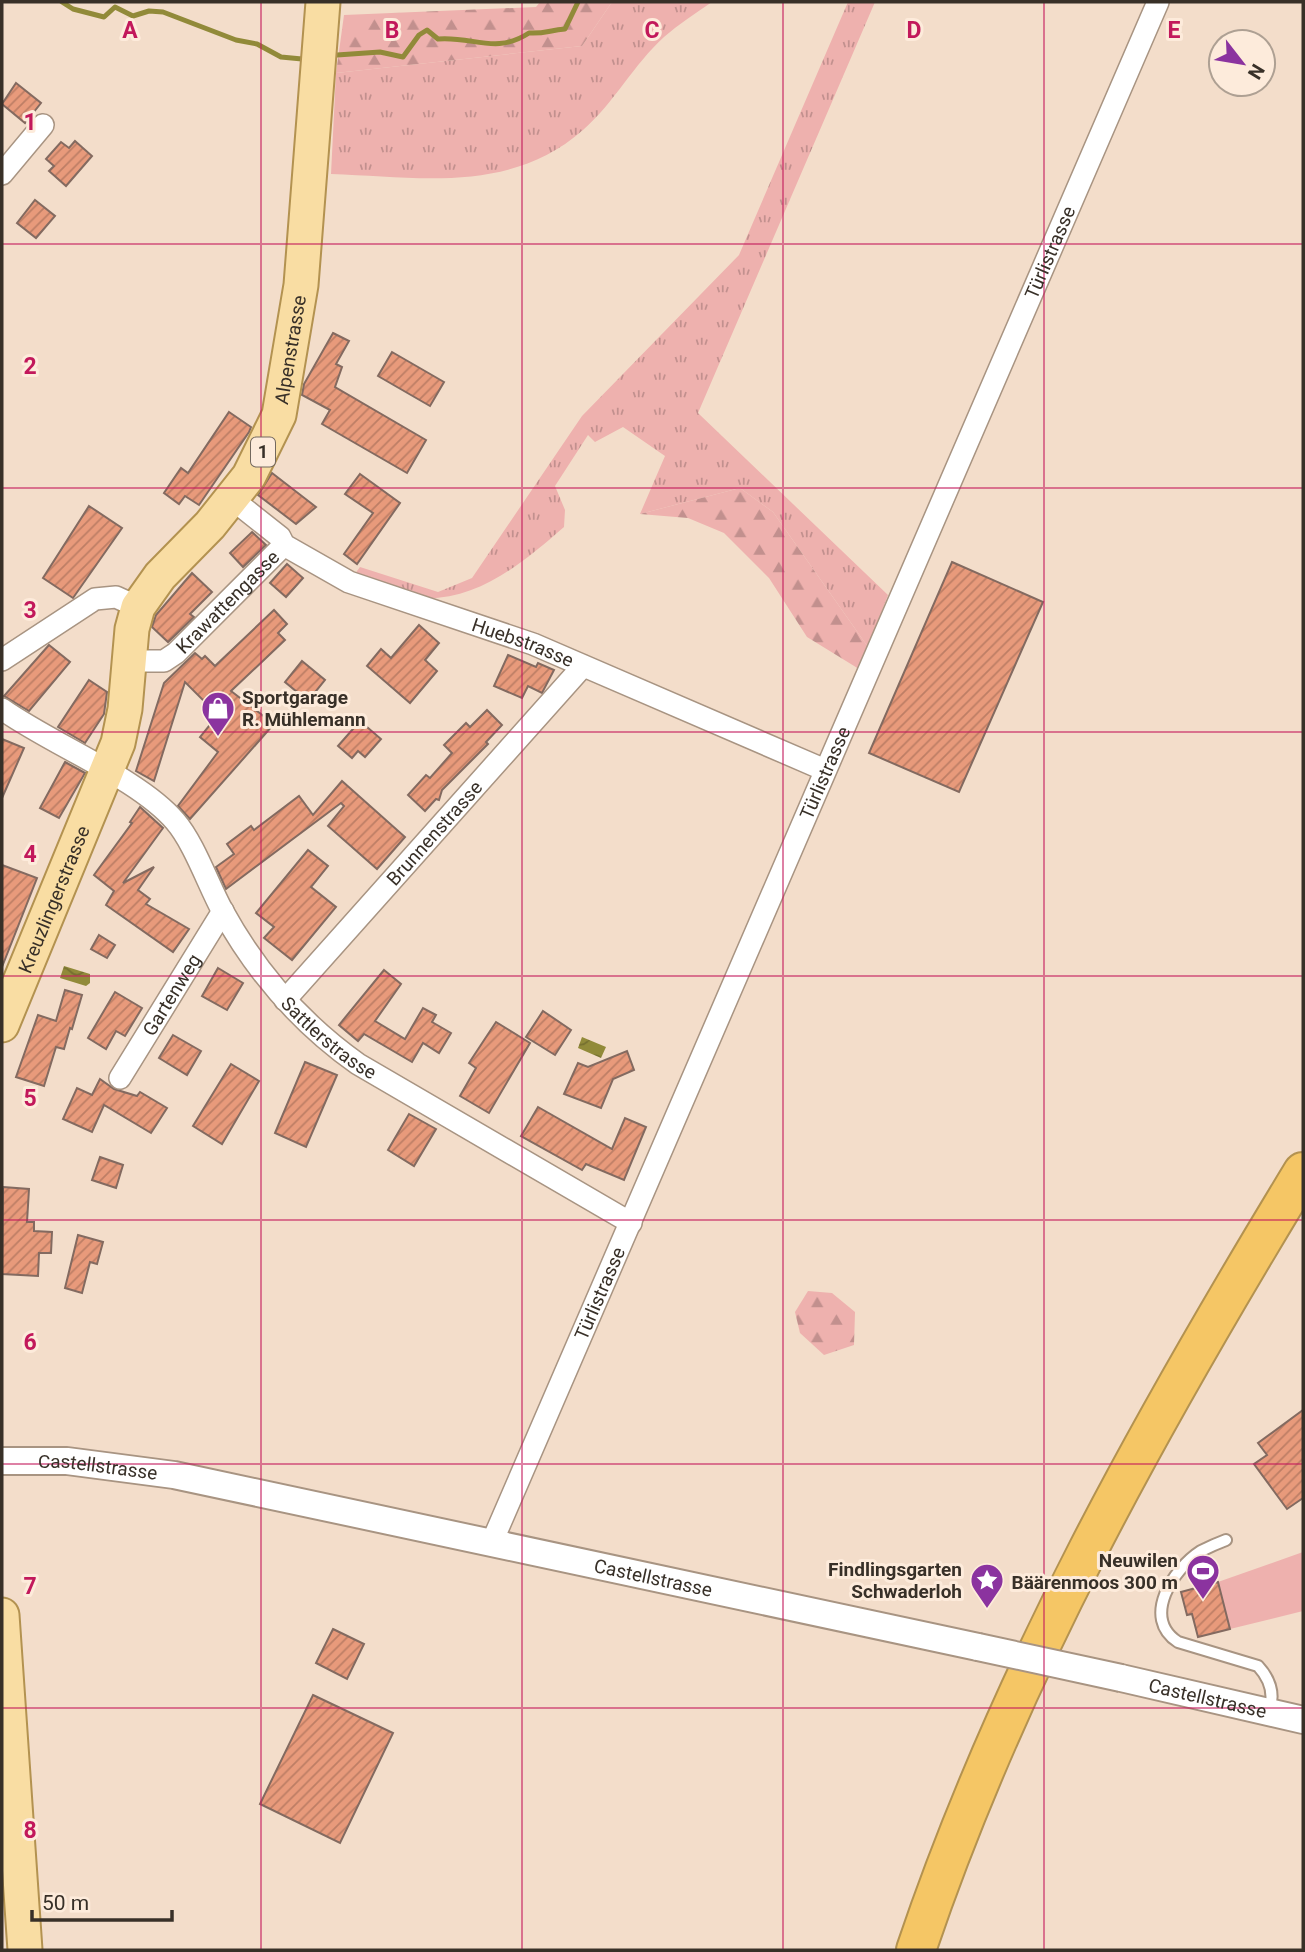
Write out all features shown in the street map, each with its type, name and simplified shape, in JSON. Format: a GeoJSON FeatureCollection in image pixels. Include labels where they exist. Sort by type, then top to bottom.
{"type":"FeatureCollection","features":[{"type":"Feature","properties":{"kind":"highway"},"geometry":{"type":"LineString","coordinates":[[916,1950],[978,1784],[1058,1609],[1173,1393],[1303,1172]]}},
{"type":"Feature","properties":{"kind":"highway"},"geometry":{"type":"LineString","coordinates":[[944,1950],[1006,1786],[1074,1636],[1160,1469],[1303,1223]]}},
{"type":"Feature","properties":{"kind":"main road","name":"Alpenstrasse"},"geometry":{"type":"LineString","coordinates":[[106,772],[123,724],[132,629],[138,607],[160,576],[232,499],[249,476],[271,436],[285,384],[301,285],[323,2]]}},
{"type":"Feature","properties":{"kind":"main road","name":"Kreuzlingerstrasse"},"geometry":{"type":"LineString","coordinates":[[2,1025],[77,836],[106,772]]}},
{"type":"Feature","properties":{"kind":"main road"},"geometry":{"type":"LineString","coordinates":[[2,1615],[25,1950]]}},
{"type":"Feature","properties":{"kind":"street","name":"Türlistrasse"},"geometry":{"type":"LineString","coordinates":[[492,1542],[1158,2]]}},
{"type":"Feature","properties":{"kind":"street"},"geometry":{"type":"LineString","coordinates":[[2,174],[43,125]]}},
{"type":"Feature","properties":{"kind":"street","name":"Huebstrasse"},"geometry":{"type":"LineString","coordinates":[[232,499],[280,537],[284,545],[349,582],[506,634],[825,770]]}},
{"type":"Feature","properties":{"kind":"street","name":"Krawattengasse"},"geometry":{"type":"LineString","coordinates":[[130,661],[164,660],[176,653],[284,545]]}},
{"type":"Feature","properties":{"kind":"street"},"geometry":{"type":"LineString","coordinates":[[2,660],[95,599],[116,597],[138,607]]}},
{"type":"Feature","properties":{"kind":"street","name":"Brunnenstrasse"},"geometry":{"type":"LineString","coordinates":[[285,1000],[583,666]]}},
{"type":"Feature","properties":{"kind":"street","name":"Sattlerstrasse"},"geometry":{"type":"LineString","coordinates":[[4,710],[106,772],[175,820],[223,911],[252,957],[285,1000],[320,1035],[358,1064],[631,1223]]}},
{"type":"Feature","properties":{"kind":"street","name":"Gartenweg"},"geometry":{"type":"LineString","coordinates":[[120,1078],[223,911]]}},
{"type":"Feature","properties":{"kind":"street","name":"Castellstrasse"},"geometry":{"type":"LineString","coordinates":[[2,1461],[67,1461],[117,1465],[492,1542],[1303,1720]]}},
{"type":"Feature","properties":{"kind":"lane"},"geometry":{"type":"LineString","coordinates":[[1226,1540],[1201,1551],[1177,1575],[1163,1599],[1161,1621],[1167,1633],[1178,1642],[1258,1666],[1264,1672],[1272,1692],[1269,1711]]}},
{"type":"Feature","properties":{"kind":"green space"},"geometry":{"type":"Polygon","coordinates":[[[540,2],[612,2],[582,46],[336,73],[344,15],[536,7],[540,2]]]}},
{"type":"Feature","properties":{"kind":"green space"},"geometry":{"type":"Polygon","coordinates":[[[612,2],[712,2],[664,37],[605,108],[583,130],[555,150],[525,164],[495,173],[463,177],[331,174],[336,73],[582,46],[612,2]]]}},
{"type":"Feature","properties":{"kind":"green space"},"geometry":{"type":"Polygon","coordinates":[[[848,2],[875,2],[698,413],[888,595],[868,647],[773,512],[740,488],[640,514],[665,456],[623,427],[595,442],[588,435],[555,486],[565,510],[564,527],[529,556],[491,581],[449,596],[427,598],[403,596],[354,575],[360,567],[438,592],[472,578],[582,416],[739,255],[848,2]]]}},
{"type":"Feature","properties":{"kind":"green space"},"geometry":{"type":"Polygon","coordinates":[[[740,488],[773,512],[868,647],[859,669],[807,637],[769,578],[724,533],[688,518],[640,514],[740,488]]]}},
{"type":"Feature","properties":{"kind":"green space"},"geometry":{"type":"Polygon","coordinates":[[[808,1291],[832,1293],[855,1312],[854,1345],[824,1355],[800,1333],[795,1312],[808,1291]]]}},
{"type":"Feature","properties":{"kind":"green space"},"geometry":{"type":"Polygon","coordinates":[[[1303,1552],[1303,1611],[1230,1629],[1218,1582],[1303,1552]]]}},
{"type":"Feature","properties":{"kind":"water"},"geometry":{"type":"Polygon","coordinates":[[[64,966],[90,974],[90,983],[86,986],[60,978],[64,966]]]}},
{"type":"Feature","properties":{"kind":"water"},"geometry":{"type":"Polygon","coordinates":[[[582,1037],[606,1047],[601,1058],[578,1048],[582,1037]]]}},
{"type":"Feature","properties":{"kind":"building"},"geometry":{"type":"Polygon","coordinates":[[[16,83],[41,103],[25,123],[2,104],[16,83]]]}},
{"type":"Feature","properties":{"kind":"building"},"geometry":{"type":"Polygon","coordinates":[[[75,141],[92,156],[66,186],[49,171],[54,166],[46,159],[61,142],[69,148],[75,141]]]}},
{"type":"Feature","properties":{"kind":"building"},"geometry":{"type":"Polygon","coordinates":[[[35,200],[55,216],[36,238],[17,223],[35,200]]]}},
{"type":"Feature","properties":{"kind":"building"},"geometry":{"type":"Polygon","coordinates":[[[333,333],[349,341],[336,364],[342,367],[335,387],[426,440],[407,473],[322,424],[330,410],[302,395],[304,384],[333,333]]]}},
{"type":"Feature","properties":{"kind":"building"},"geometry":{"type":"Polygon","coordinates":[[[392,352],[444,382],[430,406],[378,376],[392,352]]]}},
{"type":"Feature","properties":{"kind":"building"},"geometry":{"type":"Polygon","coordinates":[[[229,412],[251,427],[249,432],[199,505],[185,496],[179,504],[164,493],[181,468],[188,473],[229,412]]]}},
{"type":"Feature","properties":{"kind":"building"},"geometry":{"type":"Polygon","coordinates":[[[272,473],[316,507],[296,524],[258,495],[272,473]]]}},
{"type":"Feature","properties":{"kind":"building"},"geometry":{"type":"Polygon","coordinates":[[[360,474],[400,503],[357,564],[344,554],[373,513],[345,494],[360,474]]]}},
{"type":"Feature","properties":{"kind":"building"},"geometry":{"type":"Polygon","coordinates":[[[89,506],[122,528],[73,598],[43,578],[89,506]]]}},
{"type":"Feature","properties":{"kind":"building"},"geometry":{"type":"Polygon","coordinates":[[[252,532],[266,545],[243,567],[230,553],[252,532]]]}},
{"type":"Feature","properties":{"kind":"building"},"geometry":{"type":"Polygon","coordinates":[[[952,562],[1043,602],[959,792],[869,753],[952,562]]]}},
{"type":"Feature","properties":{"kind":"building"},"geometry":{"type":"Polygon","coordinates":[[[287,564],[303,578],[286,597],[270,583],[287,564]]]}},
{"type":"Feature","properties":{"kind":"building"},"geometry":{"type":"Polygon","coordinates":[[[192,573],[212,592],[190,614],[194,617],[168,642],[152,627],[156,615],[192,573]]]}},
{"type":"Feature","properties":{"kind":"building"},"geometry":{"type":"Polygon","coordinates":[[[274,610],[287,624],[278,633],[285,640],[231,691],[274,724],[190,819],[178,806],[218,752],[200,737],[218,715],[185,682],[154,781],[136,771],[164,683],[195,653],[202,659],[205,656],[215,666],[274,610]]]}},
{"type":"Feature","properties":{"kind":"building"},"geometry":{"type":"Polygon","coordinates":[[[419,625],[439,643],[425,660],[437,671],[410,703],[367,666],[381,649],[391,658],[419,625]]]}},
{"type":"Feature","properties":{"kind":"building"},"geometry":{"type":"Polygon","coordinates":[[[49,645],[70,662],[29,711],[4,696],[49,645]]]}},
{"type":"Feature","properties":{"kind":"building"},"geometry":{"type":"Polygon","coordinates":[[[508,655],[536,667],[538,663],[554,670],[542,693],[528,686],[522,698],[494,686],[508,655]]]}},
{"type":"Feature","properties":{"kind":"building"},"geometry":{"type":"Polygon","coordinates":[[[302,661],[325,680],[308,701],[285,682],[302,661]]]}},
{"type":"Feature","properties":{"kind":"building"},"geometry":{"type":"Polygon","coordinates":[[[89,680],[107,692],[104,714],[85,743],[58,727],[89,680]]]}},
{"type":"Feature","properties":{"kind":"building"},"geometry":{"type":"Polygon","coordinates":[[[487,710],[502,725],[486,742],[488,744],[442,790],[439,800],[436,799],[425,811],[408,795],[426,775],[430,778],[452,753],[444,745],[466,723],[470,727],[487,710]]]}},
{"type":"Feature","properties":{"kind":"building"},"geometry":{"type":"Polygon","coordinates":[[[360,721],[381,739],[365,757],[358,751],[352,758],[338,746],[360,721]]]}},
{"type":"Feature","properties":{"kind":"building"},"geometry":{"type":"Polygon","coordinates":[[[2,739],[24,748],[2,798],[2,739]]]}},
{"type":"Feature","properties":{"kind":"building"},"geometry":{"type":"Polygon","coordinates":[[[65,762],[85,773],[59,818],[40,808],[65,762]]]}},
{"type":"Feature","properties":{"kind":"building"},"geometry":{"type":"Polygon","coordinates":[[[342,781],[405,837],[377,869],[328,826],[344,806],[341,803],[226,889],[216,867],[234,854],[227,844],[251,826],[254,830],[299,796],[313,815],[342,781]]]}},
{"type":"Feature","properties":{"kind":"building"},"geometry":{"type":"Polygon","coordinates":[[[140,807],[163,828],[123,883],[154,867],[138,890],[150,899],[146,904],[189,929],[173,952],[106,905],[114,891],[94,875],[132,823],[130,822],[140,807]]]}},
{"type":"Feature","properties":{"kind":"building"},"geometry":{"type":"Polygon","coordinates":[[[308,850],[328,866],[311,887],[336,907],[292,960],[264,938],[274,927],[256,913],[308,850]]]}},
{"type":"Feature","properties":{"kind":"building"},"geometry":{"type":"Polygon","coordinates":[[[2,865],[37,878],[2,967],[2,865]]]}},
{"type":"Feature","properties":{"kind":"building"},"geometry":{"type":"Polygon","coordinates":[[[99,935],[115,945],[107,958],[91,949],[99,935]]]}},
{"type":"Feature","properties":{"kind":"building"},"geometry":{"type":"Polygon","coordinates":[[[218,968],[243,983],[227,1010],[202,996],[218,968]]]}},
{"type":"Feature","properties":{"kind":"building"},"geometry":{"type":"Polygon","coordinates":[[[384,970],[401,984],[375,1021],[405,1039],[423,1008],[436,1015],[432,1022],[451,1033],[439,1053],[423,1043],[412,1062],[364,1034],[358,1041],[339,1025],[384,970]]]}},
{"type":"Feature","properties":{"kind":"building"},"geometry":{"type":"Polygon","coordinates":[[[65,990],[82,995],[64,1049],[56,1047],[44,1086],[16,1077],[38,1015],[56,1021],[65,990]]]}},
{"type":"Feature","properties":{"kind":"building"},"geometry":{"type":"Polygon","coordinates":[[[115,992],[142,1008],[125,1036],[116,1031],[106,1049],[88,1038],[115,992]]]}},
{"type":"Feature","properties":{"kind":"building"},"geometry":{"type":"Polygon","coordinates":[[[543,1011],[571,1030],[555,1055],[526,1037],[543,1011]]]}},
{"type":"Feature","properties":{"kind":"building"},"geometry":{"type":"Polygon","coordinates":[[[496,1022],[530,1043],[489,1113],[460,1096],[476,1068],[469,1063],[496,1022]]]}},
{"type":"Feature","properties":{"kind":"building"},"geometry":{"type":"Polygon","coordinates":[[[173,1035],[201,1051],[187,1075],[159,1058],[173,1035]]]}},
{"type":"Feature","properties":{"kind":"building"},"geometry":{"type":"Polygon","coordinates":[[[627,1051],[634,1070],[613,1079],[601,1108],[564,1094],[578,1063],[588,1067],[627,1051]]]}},
{"type":"Feature","properties":{"kind":"building"},"geometry":{"type":"Polygon","coordinates":[[[305,1062],[337,1075],[306,1147],[275,1133],[305,1062]]]}},
{"type":"Feature","properties":{"kind":"building"},"geometry":{"type":"Polygon","coordinates":[[[231,1064],[259,1081],[222,1144],[193,1126],[231,1064]]]}},
{"type":"Feature","properties":{"kind":"building"},"geometry":{"type":"Polygon","coordinates":[[[100,1079],[114,1089],[137,1096],[140,1092],[167,1108],[151,1133],[104,1105],[92,1132],[63,1119],[77,1088],[92,1095],[100,1079]]]}},
{"type":"Feature","properties":{"kind":"building"},"geometry":{"type":"Polygon","coordinates":[[[538,1107],[612,1149],[625,1118],[646,1127],[624,1180],[586,1164],[582,1170],[521,1136],[538,1107]]]}},
{"type":"Feature","properties":{"kind":"building"},"geometry":{"type":"Polygon","coordinates":[[[409,1114],[436,1129],[414,1166],[388,1150],[409,1114]]]}},
{"type":"Feature","properties":{"kind":"building"},"geometry":{"type":"Polygon","coordinates":[[[100,1157],[123,1165],[116,1188],[92,1180],[100,1157]]]}},
{"type":"Feature","properties":{"kind":"building"},"geometry":{"type":"Polygon","coordinates":[[[3,1187],[29,1189],[27,1222],[34,1222],[34,1231],[52,1232],[51,1253],[39,1253],[38,1276],[2,1274],[3,1187]]]}},
{"type":"Feature","properties":{"kind":"building"},"geometry":{"type":"Polygon","coordinates":[[[78,1235],[103,1242],[97,1264],[90,1262],[82,1293],[65,1288],[78,1235]]]}},
{"type":"Feature","properties":{"kind":"building"},"geometry":{"type":"Polygon","coordinates":[[[1303,1410],[1303,1498],[1287,1509],[1254,1464],[1267,1455],[1258,1443],[1303,1410]]]}},
{"type":"Feature","properties":{"kind":"building","name":"Neuwilen Bäärenmoos 300 m"},"geometry":{"type":"Polygon","coordinates":[[[1218,1582],[1230,1629],[1198,1637],[1192,1614],[1187,1615],[1181,1592],[1218,1582]]]}},
{"type":"Feature","properties":{"kind":"building"},"geometry":{"type":"Polygon","coordinates":[[[333,1629],[364,1644],[347,1679],[316,1663],[333,1629]]]}},
{"type":"Feature","properties":{"kind":"building"},"geometry":{"type":"Polygon","coordinates":[[[313,1695],[393,1733],[340,1843],[260,1804],[313,1695]]]}},
{"type":"Feature","properties":{"kind":"waterway"},"geometry":{"type":"LineString","coordinates":[[62,2],[73,9],[104,17],[115,7],[133,16],[149,11],[163,12],[236,40],[257,44],[281,57],[302,59]]}},
{"type":"Feature","properties":{"kind":"waterway"},"geometry":{"type":"LineString","coordinates":[[337,55],[380,52],[403,57],[419,35],[427,30],[438,39],[505,43],[529,33],[565,29],[578,2]]}},
{"type":"Feature","properties":{"kind":"place","name":"Sportgarage R. Mühlemann"},"geometry":{"type":"Point","coordinates":[218,738]}},
{"type":"Feature","properties":{"kind":"place","name":"Neuwilen Bäärenmoos 300 m"},"geometry":{"type":"Point","coordinates":[1203,1601]}},
{"type":"Feature","properties":{"kind":"place","name":"Findlingsgarten Schwaderloh"},"geometry":{"type":"Point","coordinates":[987,1610]}}]}
